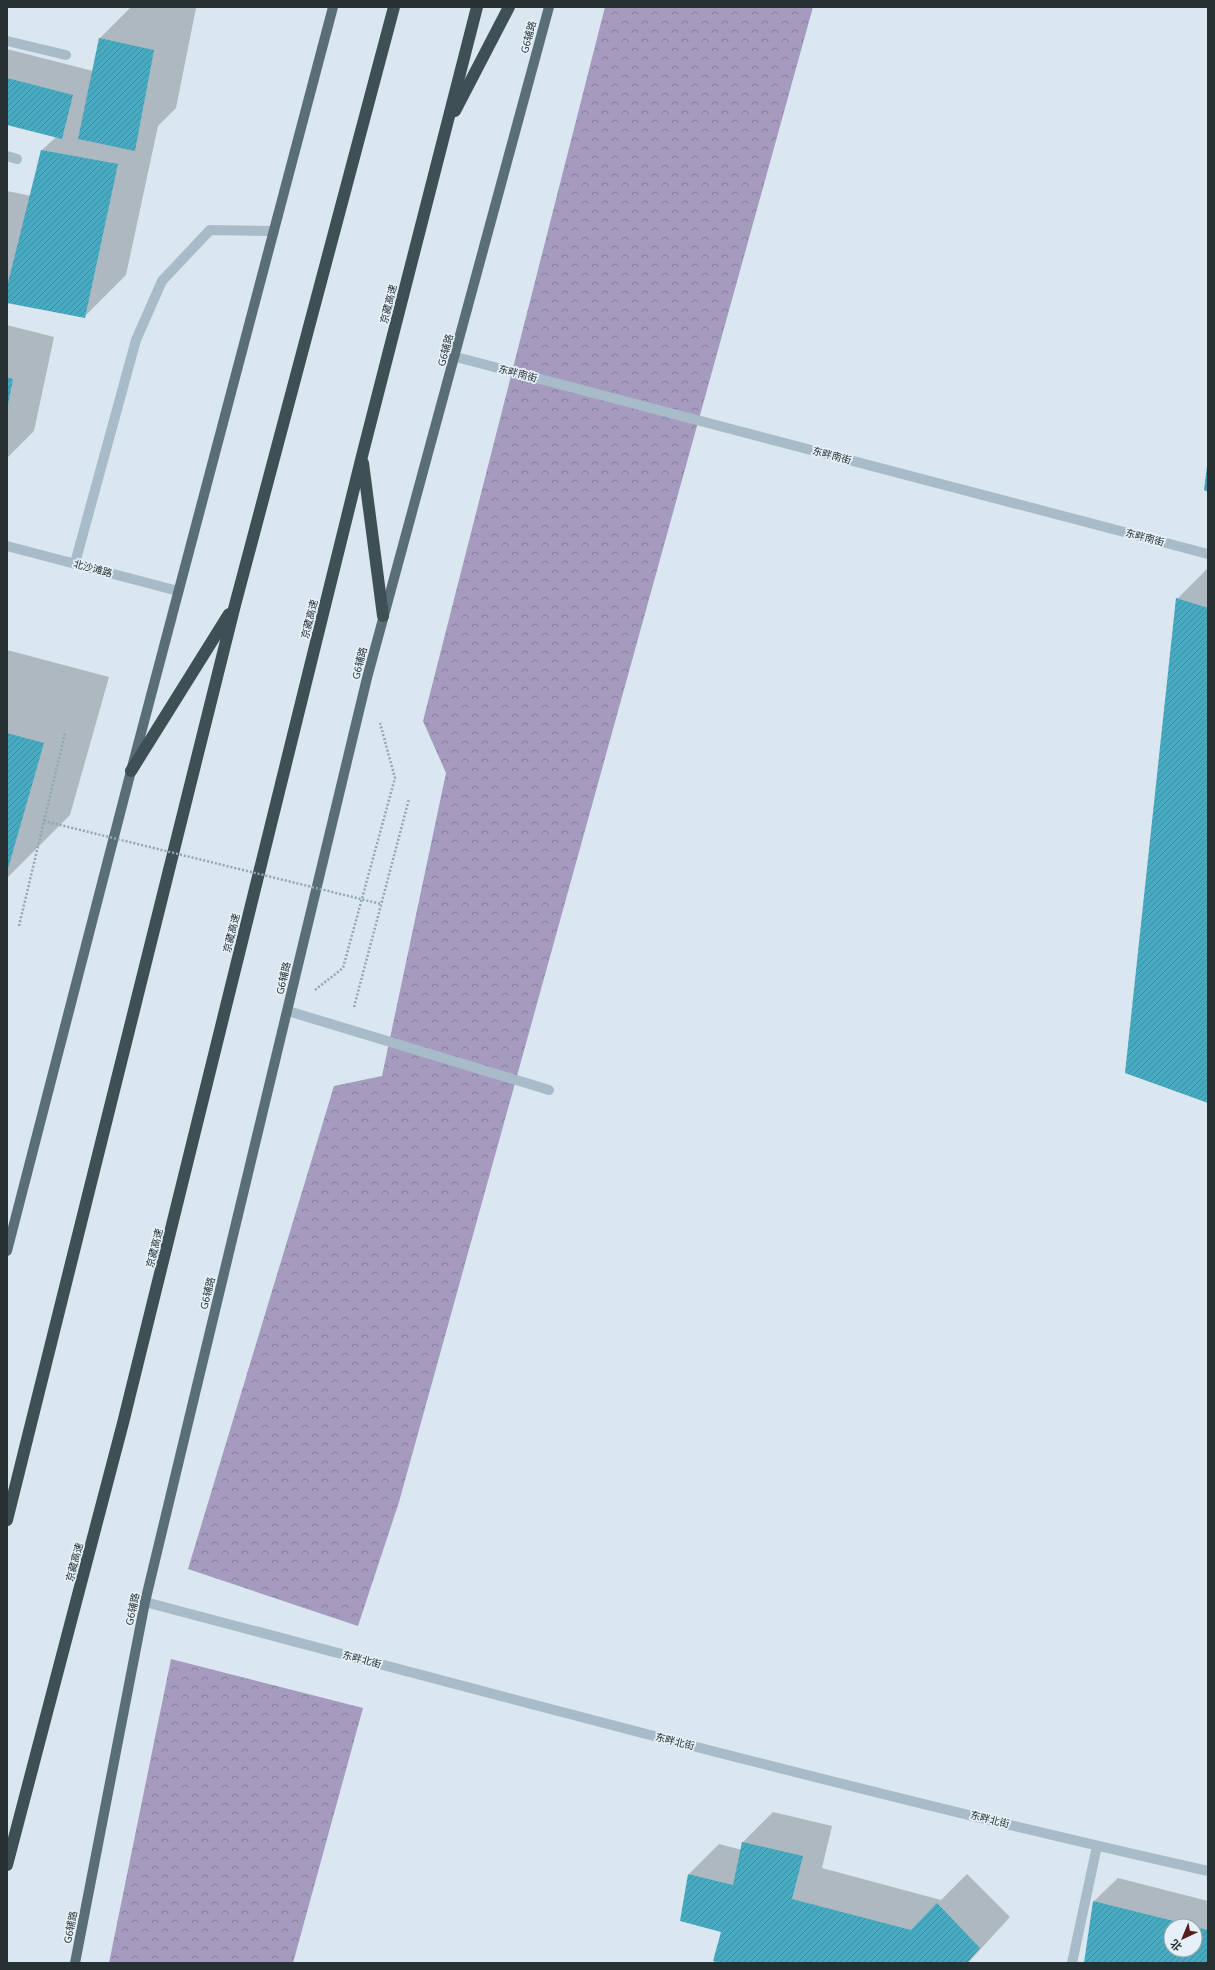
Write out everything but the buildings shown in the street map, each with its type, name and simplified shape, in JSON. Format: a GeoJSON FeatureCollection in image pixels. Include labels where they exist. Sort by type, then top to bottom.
{"type":"FeatureCollection","features":[{"type":"Feature","properties":{"kind":"highway"},"geometry":{"type":"LineString","coordinates":[[7,1520],[235,605],[394,7]]}},
{"type":"Feature","properties":{"kind":"highway","name":"京藏高速"},"geometry":{"type":"LineString","coordinates":[[7,1865],[123,1423],[362,456],[477,7]]}},
{"type":"Feature","properties":{"kind":"highway"},"geometry":{"type":"LineString","coordinates":[[445,131],[509,7]]}},
{"type":"Feature","properties":{"kind":"highway"},"geometry":{"type":"LineString","coordinates":[[362,456],[383,616]]}},
{"type":"Feature","properties":{"kind":"highway"},"geometry":{"type":"LineString","coordinates":[[130,771],[235,605]]}},
{"type":"Feature","properties":{"kind":"main road"},"geometry":{"type":"LineString","coordinates":[[7,1251],[130,771],[334,7]]}},
{"type":"Feature","properties":{"kind":"main road","name":"G6辅路"},"geometry":{"type":"LineString","coordinates":[[75,1963],[145,1602],[383,616],[456,357],[549,7]]}},
{"type":"Feature","properties":{"kind":"street"},"geometry":{"type":"LineString","coordinates":[[7,41],[66,55]]}},
{"type":"Feature","properties":{"kind":"street"},"geometry":{"type":"LineString","coordinates":[[74,563],[136,340],[162,281],[210,230],[274,231]]}},
{"type":"Feature","properties":{"kind":"street","name":"东畔南街"},"geometry":{"type":"LineString","coordinates":[[456,357],[1208,554]]}},
{"type":"Feature","properties":{"kind":"street","name":"北沙滩路"},"geometry":{"type":"LineString","coordinates":[[7,546],[178,591]]}},
{"type":"Feature","properties":{"kind":"street"},"geometry":{"type":"LineString","coordinates":[[288,1011],[549,1090]]}},
{"type":"Feature","properties":{"kind":"street","name":"东畔北街"},"geometry":{"type":"LineString","coordinates":[[145,1602],[650,1735],[1097,1846],[1208,1871]]}},
{"type":"Feature","properties":{"kind":"street"},"geometry":{"type":"LineString","coordinates":[[1072,1963],[1097,1846]]}},
{"type":"Feature","properties":{"kind":"path"},"geometry":{"type":"LineString","coordinates":[[288,1011],[343,968],[395,778],[378,716]]}},
{"type":"Feature","properties":{"kind":"path"},"geometry":{"type":"LineString","coordinates":[[18,926],[65,733]]}},
{"type":"Feature","properties":{"kind":"path"},"geometry":{"type":"LineString","coordinates":[[354,1007],[409,798]]}},
{"type":"Feature","properties":{"kind":"path"},"geometry":{"type":"LineString","coordinates":[[44,821],[381,904]]}},
{"type":"Feature","properties":{"kind":"green space"},"geometry":{"type":"Polygon","coordinates":[[[605,7],[813,7],[399,1502],[358,1626],[188,1569],[334,1086],[382,1076],[446,773],[423,721],[605,7]]]}},
{"type":"Feature","properties":{"kind":"green space"},"geometry":{"type":"Polygon","coordinates":[[[171,1659],[363,1708],[293,1963],[109,1963],[171,1659]]]}}]}
